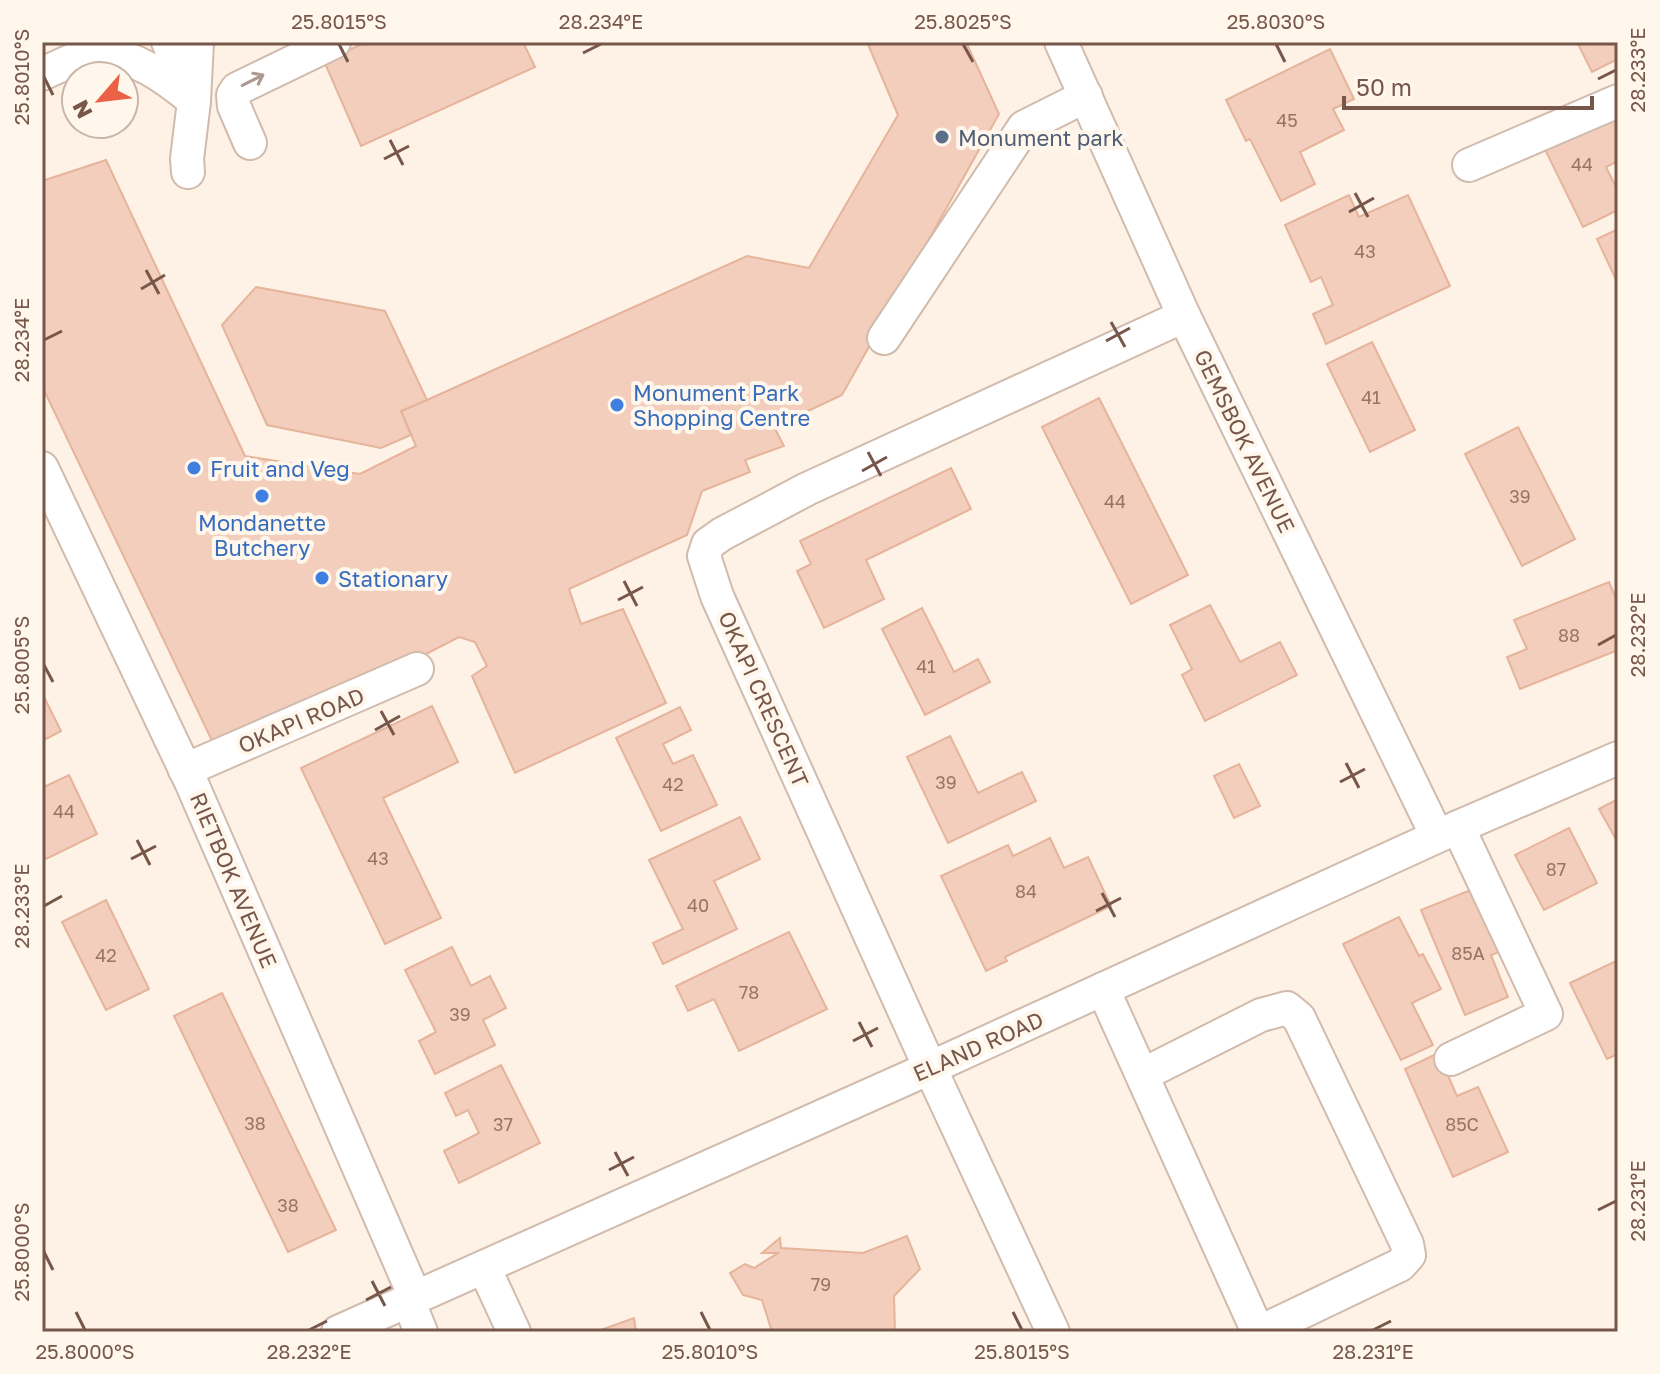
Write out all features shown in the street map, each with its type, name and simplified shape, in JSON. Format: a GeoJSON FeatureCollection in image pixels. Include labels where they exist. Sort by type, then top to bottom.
{"type":"FeatureCollection","features":[{"type":"Feature","properties":{"kind":"street"},"geometry":{"type":"LineString","coordinates":[[168,42],[194,101]]}},
{"type":"Feature","properties":{"kind":"street"},"geometry":{"type":"LineString","coordinates":[[188,172],[197,42]]}},
{"type":"Feature","properties":{"kind":"street"},"geometry":{"type":"LineString","coordinates":[[250,143],[234,106],[233,95],[237,89],[334,42]]}},
{"type":"Feature","properties":{"kind":"street","name":"GEMSBOK AVENUE"},"geometry":{"type":"LineString","coordinates":[[1061,42],[1184,316],[1447,832],[1546,1014],[1451,1059]]}},
{"type":"Feature","properties":{"kind":"street"},"geometry":{"type":"LineString","coordinates":[[42,74],[104,46],[136,60],[169,80],[194,101]]}},
{"type":"Feature","properties":{"kind":"street"},"geometry":{"type":"LineString","coordinates":[[884,338],[1024,127],[1086,96]]}},
{"type":"Feature","properties":{"kind":"street"},"geometry":{"type":"LineString","coordinates":[[1469,165],[1618,101]]}},
{"type":"Feature","properties":{"kind":"street","name":"OKAPI CRESCENT"},"geometry":{"type":"LineString","coordinates":[[1053,1332],[713,587],[704,556],[705,549],[722,534],[807,489],[1184,316]]}},
{"type":"Feature","properties":{"kind":"street","name":"RIETBOK AVENUE"},"geometry":{"type":"LineString","coordinates":[[42,468],[185,770],[411,1299],[421,1332]]}},
{"type":"Feature","properties":{"kind":"street","name":"OKAPI ROAD"},"geometry":{"type":"LineString","coordinates":[[185,770],[417,669]]}},
{"type":"Feature","properties":{"kind":"street","name":"ELAND ROAD"},"geometry":{"type":"LineString","coordinates":[[338,1332],[930,1068],[1447,832],[1618,758]]}},
{"type":"Feature","properties":{"kind":"street"},"geometry":{"type":"LineString","coordinates":[[1103,989],[1142,1075],[1259,1332],[1400,1265],[1409,1255],[1407,1244],[1299,1018],[1287,1008],[1261,1015],[1142,1075]]}},
{"type":"Feature","properties":{"kind":"street"},"geometry":{"type":"LineString","coordinates":[[484,1267],[514,1332]]}},
{"type":"Feature","properties":{"kind":"building"},"geometry":{"type":"Polygon","coordinates":[[[367,42],[523,42],[535,67],[361,146],[324,61],[367,42]]]}},
{"type":"Feature","properties":{"kind":"building","name":"Monument Park Shopping Centre"},"geometry":{"type":"Polygon","coordinates":[[[867,42],[966,42],[999,114],[842,395],[774,427],[784,446],[745,460],[750,472],[702,491],[687,535],[569,589],[581,624],[623,609],[666,703],[515,773],[472,676],[487,666],[475,642],[459,637],[215,747],[42,386],[42,181],[106,160],[245,456],[360,474],[416,446],[401,411],[747,256],[809,268],[898,115],[867,42]]]}},
{"type":"Feature","properties":{"kind":"building"},"geometry":{"type":"Polygon","coordinates":[[[1577,42],[1618,42],[1618,59],[1592,72],[1577,42]]]}},
{"type":"Feature","properties":{"kind":"building"},"geometry":{"type":"Polygon","coordinates":[[[1330,49],[1354,99],[1333,109],[1344,130],[1300,152],[1315,184],[1281,201],[1250,139],[1246,141],[1226,100],[1330,49]]]}},
{"type":"Feature","properties":{"kind":"building"},"geometry":{"type":"Polygon","coordinates":[[[1618,104],[1618,161],[1606,167],[1618,191],[1618,210],[1583,227],[1534,127],[1618,104]]]}},
{"type":"Feature","properties":{"kind":"building"},"geometry":{"type":"Polygon","coordinates":[[[1349,195],[1359,217],[1408,195],[1450,286],[1326,344],[1313,314],[1333,305],[1321,277],[1311,282],[1285,225],[1349,195]]]}},
{"type":"Feature","properties":{"kind":"building"},"geometry":{"type":"Polygon","coordinates":[[[1618,229],[1618,284],[1597,239],[1618,229]]]}},
{"type":"Feature","properties":{"kind":"building"},"geometry":{"type":"Polygon","coordinates":[[[256,287],[385,311],[427,400],[401,411],[411,435],[381,448],[267,425],[222,325],[256,287]]]}},
{"type":"Feature","properties":{"kind":"building"},"geometry":{"type":"Polygon","coordinates":[[[1372,342],[1415,430],[1370,452],[1327,364],[1372,342]]]}},
{"type":"Feature","properties":{"kind":"building"},"geometry":{"type":"Polygon","coordinates":[[[1099,398],[1188,575],[1131,604],[1042,427],[1099,398]]]}},
{"type":"Feature","properties":{"kind":"building"},"geometry":{"type":"Polygon","coordinates":[[[1518,427],[1575,539],[1522,566],[1465,454],[1518,427]]]}},
{"type":"Feature","properties":{"kind":"building"},"geometry":{"type":"Polygon","coordinates":[[[951,468],[971,509],[866,560],[884,599],[824,628],[797,571],[811,564],[800,541],[951,468]]]}},
{"type":"Feature","properties":{"kind":"building"},"geometry":{"type":"Polygon","coordinates":[[[1609,582],[1618,603],[1618,650],[1520,689],[1507,657],[1527,649],[1514,620],[1609,582]]]}},
{"type":"Feature","properties":{"kind":"building"},"geometry":{"type":"Polygon","coordinates":[[[1210,605],[1240,662],[1280,642],[1297,675],[1205,721],[1182,675],[1192,669],[1170,625],[1210,605]]]}},
{"type":"Feature","properties":{"kind":"building"},"geometry":{"type":"Polygon","coordinates":[[[922,608],[954,672],[978,659],[990,682],[925,715],[882,629],[922,608]]]}},
{"type":"Feature","properties":{"kind":"building"},"geometry":{"type":"Polygon","coordinates":[[[42,693],[61,731],[42,741],[42,693]]]}},
{"type":"Feature","properties":{"kind":"building"},"geometry":{"type":"Polygon","coordinates":[[[432,706],[458,762],[383,798],[441,918],[385,944],[301,768],[432,706]]]}},
{"type":"Feature","properties":{"kind":"building"},"geometry":{"type":"Polygon","coordinates":[[[680,707],[691,730],[663,744],[673,764],[693,755],[717,805],[661,831],[616,738],[680,707]]]}},
{"type":"Feature","properties":{"kind":"building"},"geometry":{"type":"Polygon","coordinates":[[[950,736],[978,793],[1022,772],[1036,801],[948,843],[907,757],[950,736]]]}},
{"type":"Feature","properties":{"kind":"building"},"geometry":{"type":"Polygon","coordinates":[[[1239,764],[1260,806],[1234,818],[1214,776],[1239,764]]]}},
{"type":"Feature","properties":{"kind":"building"},"geometry":{"type":"Polygon","coordinates":[[[69,775],[97,834],[42,861],[42,788],[69,775]]]}},
{"type":"Feature","properties":{"kind":"building"},"geometry":{"type":"Polygon","coordinates":[[[1618,799],[1618,843],[1599,809],[1618,799]]]}},
{"type":"Feature","properties":{"kind":"building"},"geometry":{"type":"Polygon","coordinates":[[[740,817],[760,859],[714,881],[737,929],[663,964],[653,943],[683,929],[649,860],[740,817]]]}},
{"type":"Feature","properties":{"kind":"building"},"geometry":{"type":"Polygon","coordinates":[[[1569,828],[1597,883],[1544,910],[1515,855],[1569,828]]]}},
{"type":"Feature","properties":{"kind":"building"},"geometry":{"type":"Polygon","coordinates":[[[1050,838],[1064,868],[1088,857],[1111,906],[1005,957],[1007,961],[986,971],[941,876],[1008,845],[1013,856],[1050,838]]]}},
{"type":"Feature","properties":{"kind":"building"},"geometry":{"type":"Polygon","coordinates":[[[1478,887],[1504,950],[1491,955],[1508,997],[1465,1015],[1421,910],[1478,887]]]}},
{"type":"Feature","properties":{"kind":"building"},"geometry":{"type":"Polygon","coordinates":[[[106,900],[149,989],[106,1010],[62,922],[106,900]]]}},
{"type":"Feature","properties":{"kind":"building"},"geometry":{"type":"Polygon","coordinates":[[[1399,917],[1441,989],[1412,1003],[1433,1045],[1401,1060],[1343,944],[1399,917]]]}},
{"type":"Feature","properties":{"kind":"building"},"geometry":{"type":"Polygon","coordinates":[[[789,932],[827,1009],[739,1051],[714,999],[688,1011],[676,986],[789,932]]]}},
{"type":"Feature","properties":{"kind":"building"},"geometry":{"type":"Polygon","coordinates":[[[452,947],[471,986],[490,976],[506,1008],[483,1020],[495,1045],[435,1074],[419,1041],[436,1032],[405,970],[452,947]]]}},
{"type":"Feature","properties":{"kind":"building"},"geometry":{"type":"Polygon","coordinates":[[[1618,960],[1618,1054],[1607,1059],[1570,983],[1618,960]]]}},
{"type":"Feature","properties":{"kind":"building"},"geometry":{"type":"Polygon","coordinates":[[[222,993],[336,1230],[288,1252],[174,1016],[222,993]]]}},
{"type":"Feature","properties":{"kind":"building"},"geometry":{"type":"Polygon","coordinates":[[[1438,1053],[1457,1096],[1478,1087],[1508,1152],[1453,1177],[1405,1069],[1438,1053]]]}},
{"type":"Feature","properties":{"kind":"building"},"geometry":{"type":"Polygon","coordinates":[[[501,1065],[540,1143],[459,1183],[444,1151],[479,1133],[468,1110],[456,1116],[445,1093],[501,1065]]]}},
{"type":"Feature","properties":{"kind":"building"},"geometry":{"type":"Polygon","coordinates":[[[907,1236],[920,1269],[894,1296],[895,1332],[772,1332],[762,1300],[743,1295],[730,1273],[745,1264],[754,1268],[778,1253],[762,1253],[780,1238],[781,1248],[863,1253],[907,1236]]]}},
{"type":"Feature","properties":{"kind":"building"},"geometry":{"type":"Polygon","coordinates":[[[634,1318],[636,1332],[595,1332],[634,1318]]]}},
{"type":"Feature","properties":{"kind":"place","name":"Monument park"},"geometry":{"type":"Point","coordinates":[942,137]}},
{"type":"Feature","properties":{"kind":"place","name":"Monument Park Shopping Centre"},"geometry":{"type":"Point","coordinates":[617,405]}},
{"type":"Feature","properties":{"kind":"place","name":"Fruit and Veg"},"geometry":{"type":"Point","coordinates":[194,468]}},
{"type":"Feature","properties":{"kind":"place","name":"Mondanette Butchery"},"geometry":{"type":"Point","coordinates":[262,496]}},
{"type":"Feature","properties":{"kind":"place","name":"Stationary"},"geometry":{"type":"Point","coordinates":[322,578]}}]}
